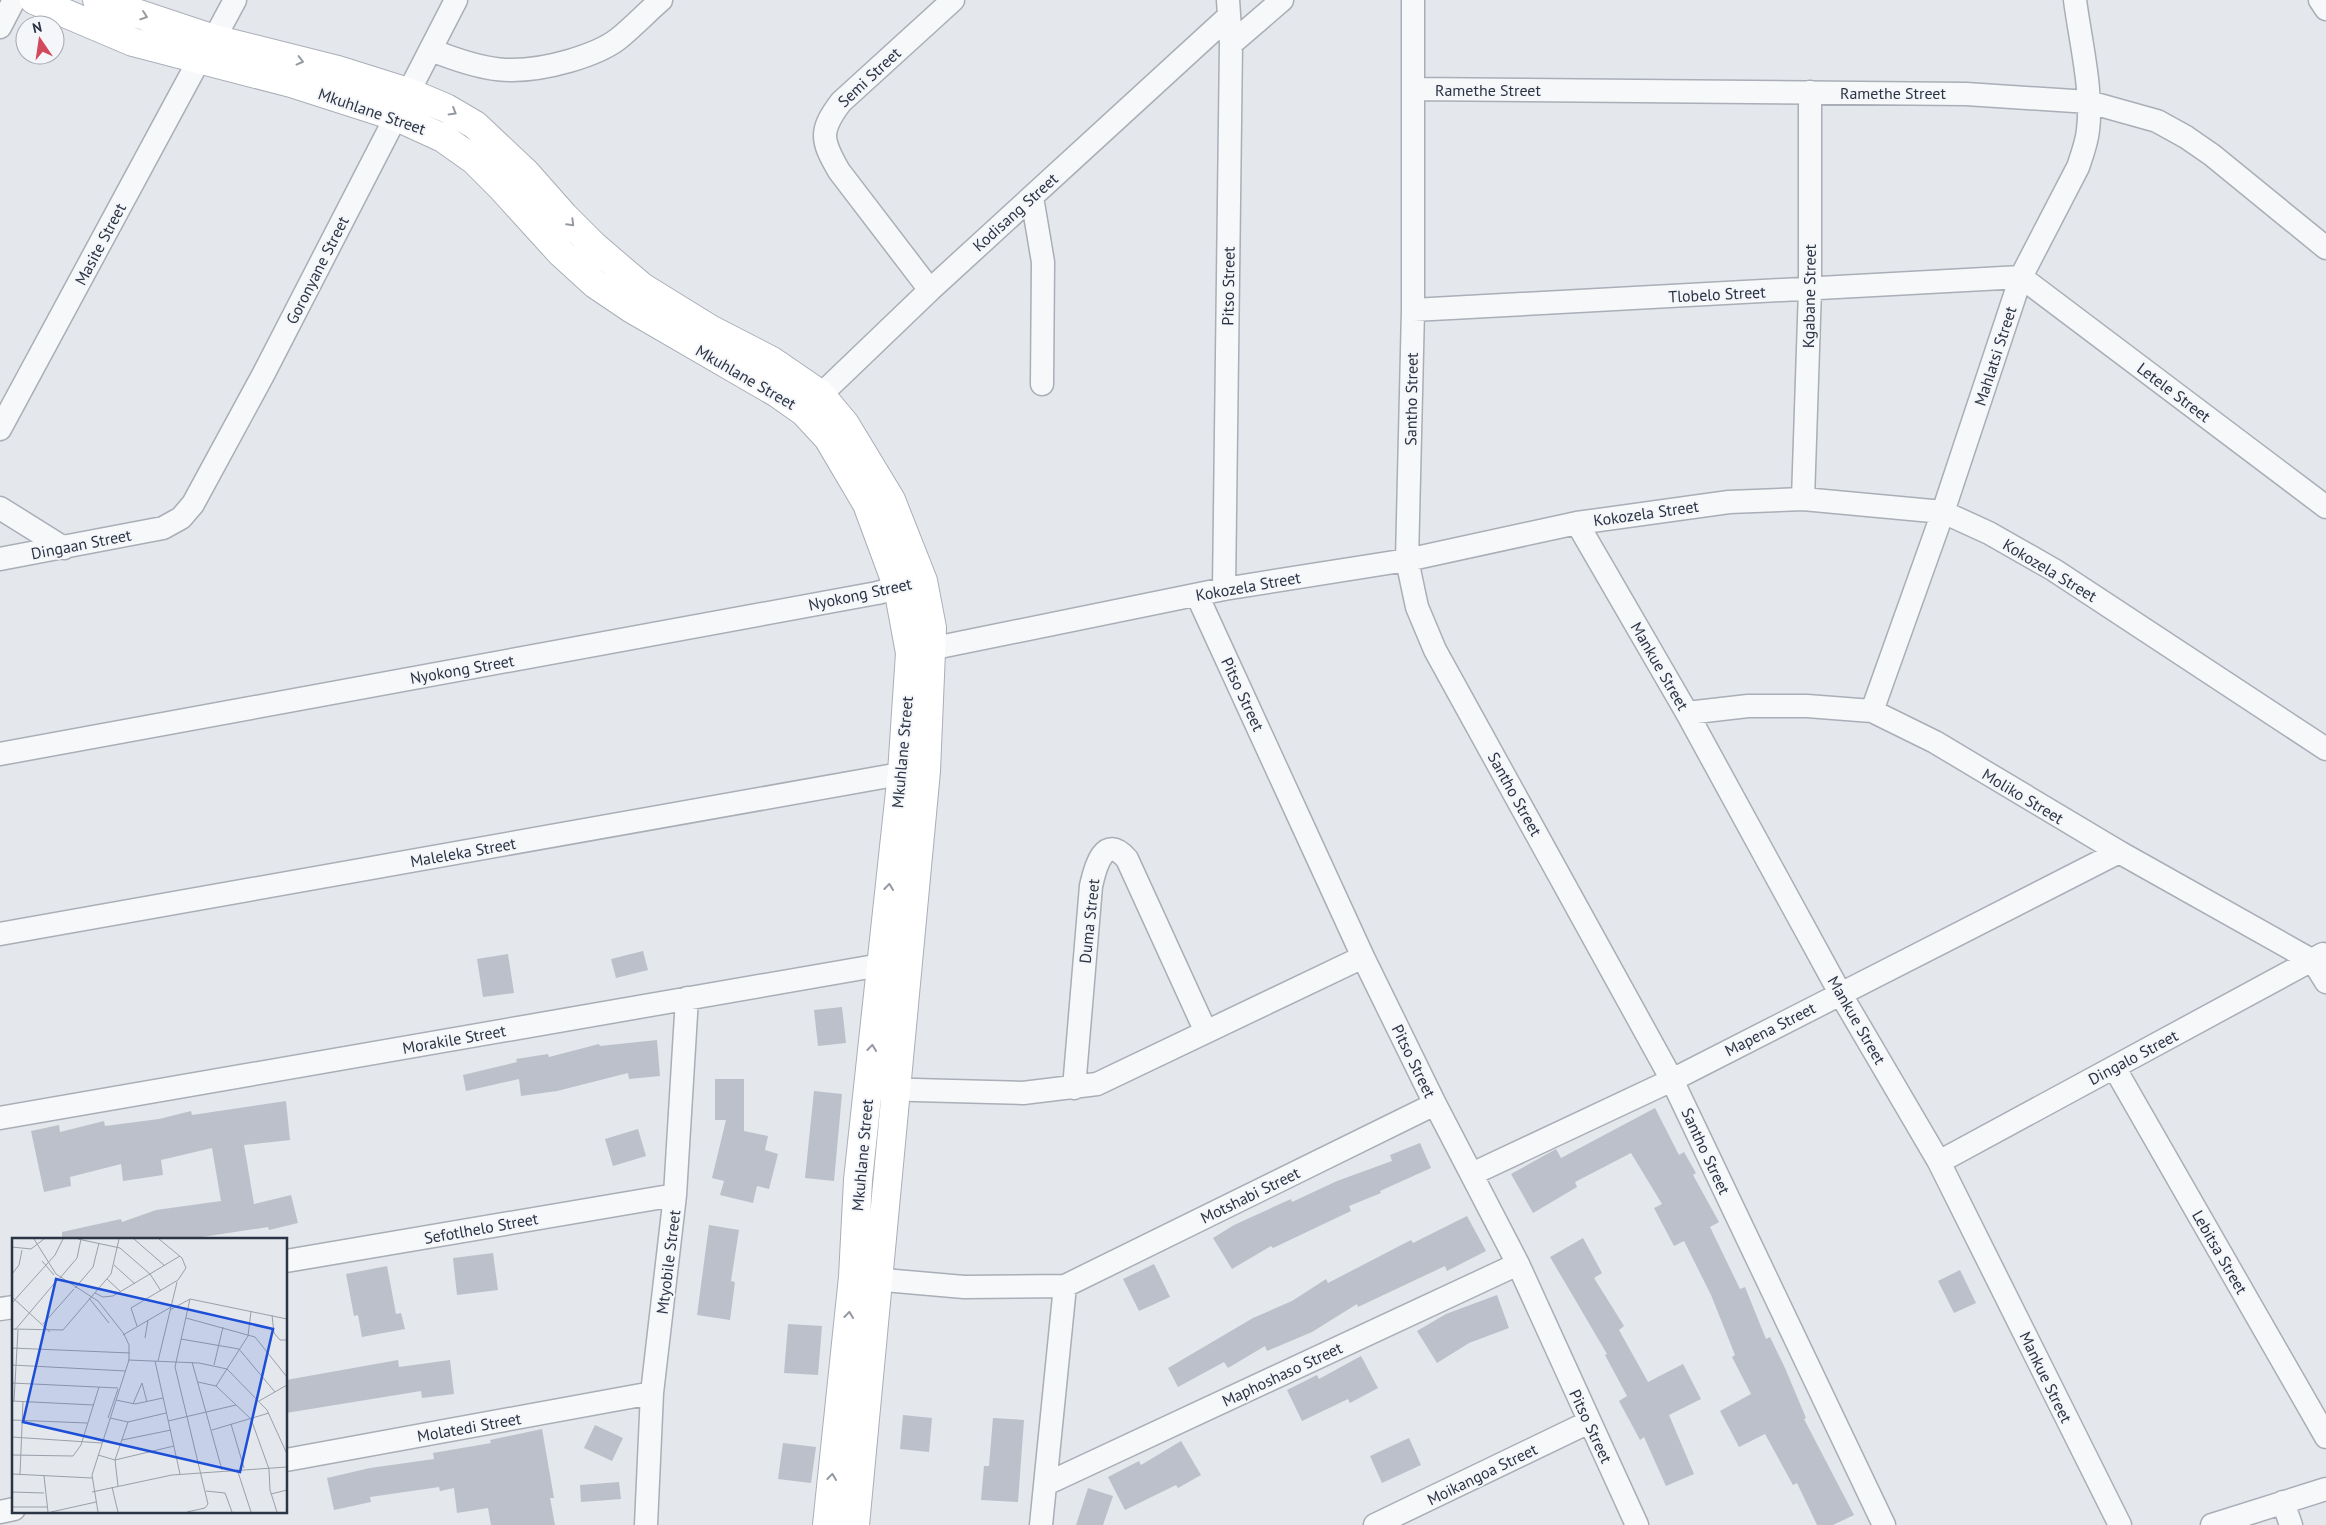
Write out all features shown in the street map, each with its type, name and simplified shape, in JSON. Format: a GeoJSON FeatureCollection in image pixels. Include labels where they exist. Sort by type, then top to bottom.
{"type":"FeatureCollection","features":[{"type":"Feature","properties":{"kind":"street"},"geometry":{"type":"LineString","coordinates":[[0,27],[14,0]]}},
{"type":"Feature","properties":{"kind":"street","name":"Mkuhlane Street"},"geometry":{"type":"LineString","coordinates":[[34,0],[133,42],[206,50],[338,70],[408,92],[446,108],[475,125],[526,173],[564,216],[594,246],[642,287],[710,329],[772,361],[812,403],[828,438],[867,504],[910,584],[921,651],[914,772],[909,960],[897,1091],[827,1525]]}},
{"type":"Feature","properties":{"kind":"street","name":"Mkuhlane Street"},"geometry":{"type":"LineString","coordinates":[[97,0],[206,50],[291,84],[397,117],[443,138],[474,160],[561,253],[595,284],[632,310],[777,393],[812,403]]}},
{"type":"Feature","properties":{"kind":"street","name":"Masite Street"},"geometry":{"type":"LineString","coordinates":[[0,429],[235,0]]}},
{"type":"Feature","properties":{"kind":"street","name":"Goronyane Street"},"geometry":{"type":"LineString","coordinates":[[163,528],[181,518],[193,504],[210,474],[397,117],[456,0]]}},
{"type":"Feature","properties":{"kind":"street"},"geometry":{"type":"LineString","coordinates":[[431,50],[460,62],[516,72],[551,66],[584,57],[617,39],[660,0]]}},
{"type":"Feature","properties":{"kind":"street","name":"Semi Street"},"geometry":{"type":"LineString","coordinates":[[930,290],[839,171],[829,154],[824,138],[828,119],[841,102],[953,0]]}},
{"type":"Feature","properties":{"kind":"street"},"geometry":{"type":"LineString","coordinates":[[1231,44],[1282,0]]}},
{"type":"Feature","properties":{"kind":"street","name":"Santho Street"},"geometry":{"type":"LineString","coordinates":[[1413,0],[1413,310],[1407,560],[1417,607],[1435,650],[1672,1080],[1884,1525]]}},
{"type":"Feature","properties":{"kind":"street","name":"Mahlatsi Street"},"geometry":{"type":"LineString","coordinates":[[1872,711],[1943,512],[2021,278],[2078,167],[2088,130],[2088,102],[2075,0]]}},
{"type":"Feature","properties":{"kind":"street"},"geometry":{"type":"LineString","coordinates":[[2320,0],[2326,9]]}},
{"type":"Feature","properties":{"kind":"street","name":"Kodisang Street"},"geometry":{"type":"LineString","coordinates":[[812,403],[930,290],[1032,197],[1229,8]]}},
{"type":"Feature","properties":{"kind":"street","name":"Pitso Street"},"geometry":{"type":"LineString","coordinates":[[1224,588],[1231,44],[1229,8]]}},
{"type":"Feature","properties":{"kind":"street","name":"Ramethe Street"},"geometry":{"type":"LineString","coordinates":[[1414,89],[1966,94],[2088,102],[2157,121],[2186,137],[2212,155],[2326,248]]}},
{"type":"Feature","properties":{"kind":"street","name":"Kgabane Street"},"geometry":{"type":"LineString","coordinates":[[1803,499],[1810,289],[1810,92]]}},
{"type":"Feature","properties":{"kind":"street"},"geometry":{"type":"LineString","coordinates":[[1032,197],[1043,262],[1042,384]]}},
{"type":"Feature","properties":{"kind":"street","name":"Tlobelo Street"},"geometry":{"type":"LineString","coordinates":[[1413,310],[2021,278]]}},
{"type":"Feature","properties":{"kind":"street","name":"Letele Street"},"geometry":{"type":"LineString","coordinates":[[2021,278],[2326,507]]}},
{"type":"Feature","properties":{"kind":"street","name":"Kokozela Street"},"geometry":{"type":"LineString","coordinates":[[921,651],[1224,588],[1407,560],[1577,523],[1729,502],[1803,499],[1943,512],[1989,534],[2054,570],[2326,749]]}},
{"type":"Feature","properties":{"kind":"street"},"geometry":{"type":"LineString","coordinates":[[0,508],[64,548]]}},
{"type":"Feature","properties":{"kind":"street","name":"Mankue Street"},"geometry":{"type":"LineString","coordinates":[[1577,523],[1687,713],[1840,993],[1939,1162],[2120,1525]]}},
{"type":"Feature","properties":{"kind":"street","name":"Dingaan Street"},"geometry":{"type":"LineString","coordinates":[[0,559],[163,528]]}},
{"type":"Feature","properties":{"kind":"street","name":"Nyokong Street"},"geometry":{"type":"LineString","coordinates":[[0,754],[910,584]]}},
{"type":"Feature","properties":{"kind":"street","name":"Pitso Street"},"geometry":{"type":"LineString","coordinates":[[1197,595],[1363,957],[1435,1104],[1518,1264],[1636,1525]]}},
{"type":"Feature","properties":{"kind":"street","name":"Moliko Street"},"geometry":{"type":"LineString","coordinates":[[1687,713],[1748,706],[1797,706],[1872,711],[1936,742],[2119,852],[2319,956]]}},
{"type":"Feature","properties":{"kind":"street","name":"Mkuhlane Street"},"geometry":{"type":"LineString","coordinates":[[854,1525],[866,1278],[858,1180],[882,964],[914,772]]}},
{"type":"Feature","properties":{"kind":"street","name":"Maleleka Street"},"geometry":{"type":"LineString","coordinates":[[0,934],[914,772]]}},
{"type":"Feature","properties":{"kind":"street","name":"Duma Street"},"geometry":{"type":"LineString","coordinates":[[1074,1088],[1091,886],[1096,865],[1104,853],[1112,849],[1121,852],[1127,859],[1206,1032]]}},
{"type":"Feature","properties":{"kind":"street","name":"Mapena Street"},"geometry":{"type":"LineString","coordinates":[[1472,1174],[1672,1080],[2119,852]]}},
{"type":"Feature","properties":{"kind":"street"},"geometry":{"type":"LineString","coordinates":[[2319,956],[2326,982]]}},
{"type":"Feature","properties":{"kind":"street","name":"Dingalo Street"},"geometry":{"type":"LineString","coordinates":[[1939,1162],[2319,956]]}},
{"type":"Feature","properties":{"kind":"street"},"geometry":{"type":"LineString","coordinates":[[868,1088],[897,1091],[1022,1093],[1097,1084],[1363,957]]}},
{"type":"Feature","properties":{"kind":"street","name":"Morakile Street"},"geometry":{"type":"LineString","coordinates":[[0,1118],[909,960]]}},
{"type":"Feature","properties":{"kind":"street","name":"Mtyobile Street"},"geometry":{"type":"LineString","coordinates":[[646,1525],[652,1393],[675,1195],[688,998]]}},
{"type":"Feature","properties":{"kind":"street","name":"Lebitsa Street"},"geometry":{"type":"LineString","coordinates":[[2114,1067],[2326,1437]]}},
{"type":"Feature","properties":{"kind":"street","name":"Motshabi Street"},"geometry":{"type":"LineString","coordinates":[[866,1278],[964,1287],[1065,1286],[1435,1104]]}},
{"type":"Feature","properties":{"kind":"street","name":"Sefotlhelo Street"},"geometry":{"type":"LineString","coordinates":[[288,1261],[675,1195]]}},
{"type":"Feature","properties":{"kind":"street","name":"Maphoshaso Street"},"geometry":{"type":"LineString","coordinates":[[1046,1484],[1518,1264]]}},
{"type":"Feature","properties":{"kind":"street"},"geometry":{"type":"LineString","coordinates":[[1042,1525],[1065,1286]]}},
{"type":"Feature","properties":{"kind":"street","name":"Molatedi Street"},"geometry":{"type":"LineString","coordinates":[[288,1460],[652,1393]]}},
{"type":"Feature","properties":{"kind":"street","name":"Moikangoa Street"},"geometry":{"type":"LineString","coordinates":[[1376,1525],[1589,1422]]}},
{"type":"Feature","properties":{"kind":"street"},"geometry":{"type":"LineString","coordinates":[[2212,1525],[2326,1489]]}},
{"type":"Feature","properties":{"kind":"street"},"geometry":{"type":"LineString","coordinates":[[2282,1502],[2291,1525]]}},
{"type":"Feature","properties":{"kind":"building"},"geometry":{"type":"Polygon","coordinates":[[[643,951],[648,970],[616,978],[611,959],[643,951]]]}},
{"type":"Feature","properties":{"kind":"building"},"geometry":{"type":"Polygon","coordinates":[[[508,954],[514,993],[483,997],[477,959],[508,954]]]}},
{"type":"Feature","properties":{"kind":"building"},"geometry":{"type":"Polygon","coordinates":[[[842,1007],[846,1043],[818,1046],[814,1010],[842,1007]]]}},
{"type":"Feature","properties":{"kind":"building"},"geometry":{"type":"Polygon","coordinates":[[[657,1040],[660,1076],[629,1079],[628,1073],[557,1091],[521,1096],[519,1079],[466,1091],[463,1075],[517,1062],[516,1059],[548,1054],[549,1057],[599,1044],[600,1046],[657,1040]]]}},
{"type":"Feature","properties":{"kind":"building"},"geometry":{"type":"Polygon","coordinates":[[[715,1079],[744,1079],[744,1131],[768,1136],[765,1150],[778,1154],[769,1189],[757,1186],[753,1203],[720,1195],[724,1181],[712,1178],[726,1120],[715,1120],[715,1079]]]}},
{"type":"Feature","properties":{"kind":"building"},"geometry":{"type":"Polygon","coordinates":[[[814,1091],[842,1094],[834,1181],[805,1178],[814,1091]]]}},
{"type":"Feature","properties":{"kind":"building"},"geometry":{"type":"Polygon","coordinates":[[[286,1101],[290,1140],[244,1145],[254,1204],[291,1195],[298,1223],[269,1230],[268,1227],[196,1238],[62,1238],[62,1232],[121,1219],[122,1222],[156,1210],[221,1201],[212,1148],[161,1160],[163,1175],[123,1181],[121,1164],[70,1177],[71,1186],[44,1192],[31,1131],[59,1125],[60,1132],[104,1121],[105,1126],[159,1119],[191,1111],[192,1115],[286,1101]]]}},
{"type":"Feature","properties":{"kind":"building"},"geometry":{"type":"Polygon","coordinates":[[[1655,1108],[1679,1155],[1684,1152],[1696,1173],[1693,1175],[1719,1222],[1710,1227],[1740,1289],[1745,1287],[1766,1339],[1770,1337],[1806,1418],[1804,1419],[1854,1515],[1833,1525],[1817,1525],[1797,1483],[1793,1485],[1765,1434],[1739,1447],[1720,1411],[1751,1394],[1732,1357],[1735,1355],[1711,1295],[1684,1241],[1674,1246],[1654,1208],[1662,1204],[1631,1153],[1575,1182],[1577,1187],[1533,1213],[1511,1174],[1556,1149],[1561,1158],[1655,1108]]]}},
{"type":"Feature","properties":{"kind":"building"},"geometry":{"type":"Polygon","coordinates":[[[638,1129],[646,1156],[613,1166],[605,1139],[638,1129]]]}},
{"type":"Feature","properties":{"kind":"building"},"geometry":{"type":"Polygon","coordinates":[[[1420,1143],[1431,1168],[1380,1191],[1381,1193],[1349,1206],[1351,1211],[1273,1248],[1271,1246],[1232,1269],[1213,1238],[1234,1225],[1291,1199],[1292,1202],[1337,1181],[1392,1161],[1390,1155],[1420,1143]]]}},
{"type":"Feature","properties":{"kind":"building"},"geometry":{"type":"Polygon","coordinates":[[[1467,1216],[1486,1251],[1447,1271],[1445,1266],[1358,1307],[1357,1304],[1312,1332],[1267,1351],[1265,1346],[1228,1368],[1224,1362],[1178,1387],[1168,1368],[1253,1318],[1292,1301],[1326,1279],[1328,1283],[1411,1240],[1413,1243],[1467,1216]]]}},
{"type":"Feature","properties":{"kind":"building"},"geometry":{"type":"Polygon","coordinates":[[[709,1225],[739,1230],[731,1281],[735,1282],[730,1320],[697,1315],[709,1225]]]}},
{"type":"Feature","properties":{"kind":"building"},"geometry":{"type":"Polygon","coordinates":[[[1583,1238],[1602,1273],[1594,1278],[1624,1326],[1619,1330],[1648,1382],[1683,1364],[1701,1399],[1669,1415],[1694,1474],[1666,1486],[1644,1437],[1640,1440],[1619,1401],[1627,1396],[1605,1355],[1607,1354],[1550,1257],[1583,1238]]]}},
{"type":"Feature","properties":{"kind":"building"},"geometry":{"type":"Polygon","coordinates":[[[493,1253],[498,1290],[457,1295],[453,1258],[493,1253]]]}},
{"type":"Feature","properties":{"kind":"building"},"geometry":{"type":"Polygon","coordinates":[[[1154,1264],[1170,1297],[1139,1311],[1123,1279],[1154,1264]]]}},
{"type":"Feature","properties":{"kind":"building"},"geometry":{"type":"Polygon","coordinates":[[[387,1266],[396,1314],[401,1313],[405,1329],[362,1337],[358,1315],[354,1316],[346,1274],[387,1266]]]}},
{"type":"Feature","properties":{"kind":"building"},"geometry":{"type":"Polygon","coordinates":[[[1960,1270],[1976,1303],[1954,1313],[1938,1281],[1960,1270]]]}},
{"type":"Feature","properties":{"kind":"building"},"geometry":{"type":"Polygon","coordinates":[[[1497,1295],[1509,1328],[1469,1343],[1437,1363],[1417,1331],[1446,1314],[1497,1295]]]}},
{"type":"Feature","properties":{"kind":"building"},"geometry":{"type":"Polygon","coordinates":[[[788,1324],[822,1326],[818,1375],[784,1373],[788,1324]]]}},
{"type":"Feature","properties":{"kind":"building"},"geometry":{"type":"Polygon","coordinates":[[[1361,1356],[1378,1388],[1350,1403],[1348,1399],[1302,1421],[1287,1390],[1317,1375],[1319,1379],[1361,1356]]]}},
{"type":"Feature","properties":{"kind":"building"},"geometry":{"type":"Polygon","coordinates":[[[398,1360],[399,1367],[450,1360],[454,1394],[422,1398],[421,1391],[288,1413],[288,1380],[398,1360]]]}},
{"type":"Feature","properties":{"kind":"building"},"geometry":{"type":"Polygon","coordinates":[[[903,1415],[932,1418],[929,1452],[900,1449],[903,1415]]]}},
{"type":"Feature","properties":{"kind":"building"},"geometry":{"type":"Polygon","coordinates":[[[993,1418],[1024,1420],[1018,1502],[981,1500],[984,1466],[989,1466],[993,1418]]]}},
{"type":"Feature","properties":{"kind":"building"},"geometry":{"type":"Polygon","coordinates":[[[595,1425],[623,1438],[612,1461],[584,1448],[595,1425]]]}},
{"type":"Feature","properties":{"kind":"building"},"geometry":{"type":"Polygon","coordinates":[[[542,1429],[554,1498],[550,1498],[555,1525],[491,1525],[488,1508],[457,1513],[454,1488],[440,1491],[439,1487],[370,1497],[371,1502],[334,1510],[327,1478],[370,1468],[434,1459],[433,1453],[491,1443],[490,1440],[542,1429]]]}},
{"type":"Feature","properties":{"kind":"building"},"geometry":{"type":"Polygon","coordinates":[[[1409,1438],[1421,1465],[1382,1483],[1370,1456],[1409,1438]]]}},
{"type":"Feature","properties":{"kind":"building"},"geometry":{"type":"Polygon","coordinates":[[[1181,1441],[1201,1475],[1178,1488],[1176,1485],[1125,1510],[1108,1477],[1139,1461],[1141,1465],[1181,1441]]]}},
{"type":"Feature","properties":{"kind":"building"},"geometry":{"type":"Polygon","coordinates":[[[783,1443],[816,1447],[811,1483],[778,1479],[783,1443]]]}},
{"type":"Feature","properties":{"kind":"building"},"geometry":{"type":"Polygon","coordinates":[[[619,1482],[621,1499],[581,1502],[580,1485],[619,1482]]]}},
{"type":"Feature","properties":{"kind":"building"},"geometry":{"type":"Polygon","coordinates":[[[1088,1488],[1113,1496],[1103,1525],[1076,1525],[1088,1488]]]}}]}
